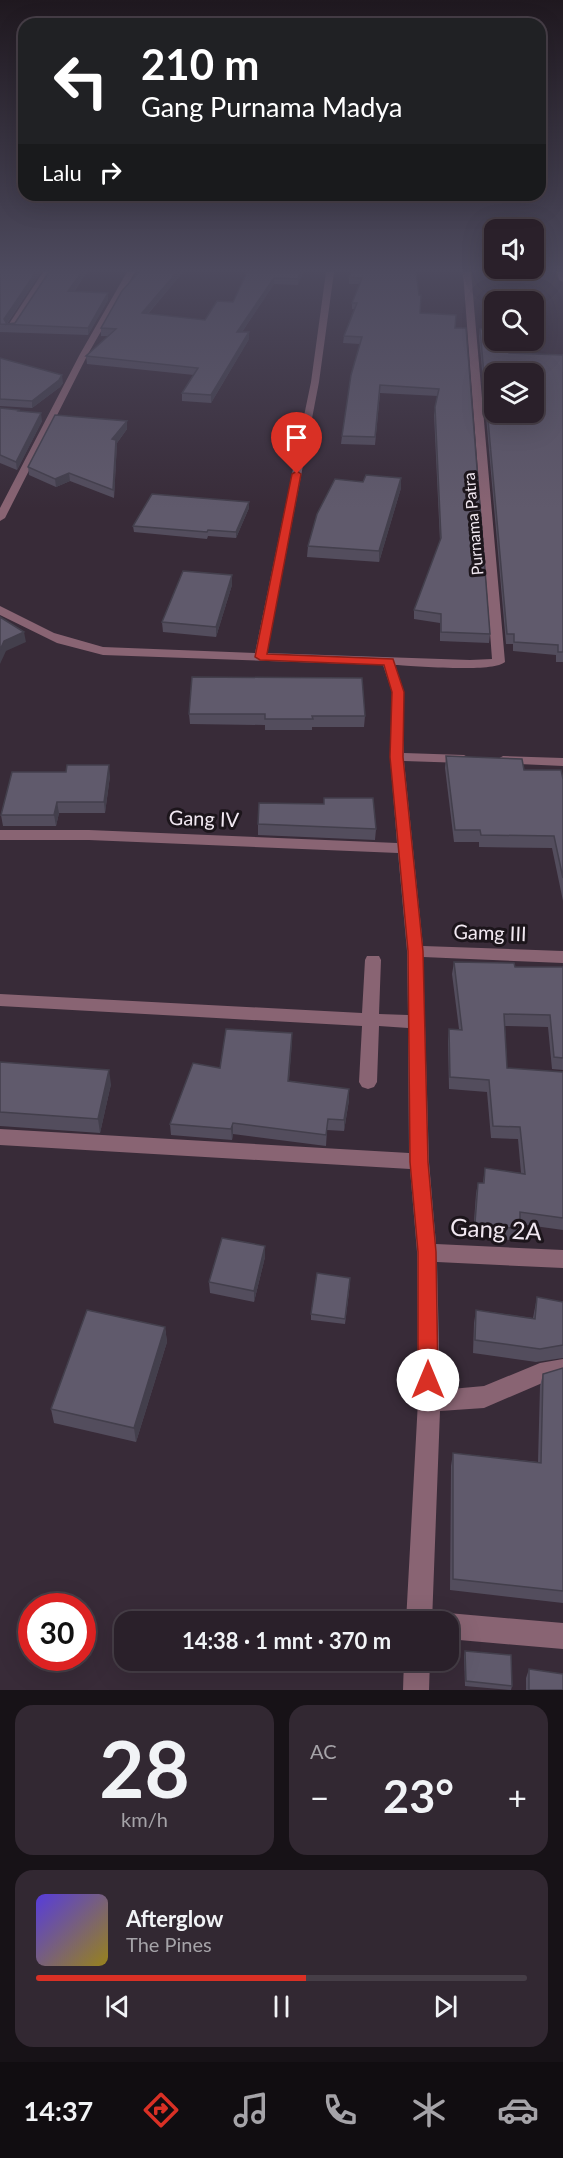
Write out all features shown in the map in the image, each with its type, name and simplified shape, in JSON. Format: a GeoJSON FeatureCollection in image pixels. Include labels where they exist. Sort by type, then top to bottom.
{"type":"FeatureCollection","features":[{"type":"Feature","properties":{"kind":"street"},"geometry":{"type":"LineString","coordinates":[[0,518],[47,415],[85,351]]}},
{"type":"Feature","properties":{"kind":"street"},"geometry":{"type":"LineString","coordinates":[[260,657],[319,351]]}},
{"type":"Feature","properties":{"kind":"street","name":"Purnama Patra"},"geometry":{"type":"LineString","coordinates":[[388,662],[470,664],[496,663],[500,660],[474,351]]}},
{"type":"Feature","properties":{"kind":"street"},"geometry":{"type":"LineString","coordinates":[[0,610],[44,634],[71,645],[103,651],[388,662],[398,692],[397,757],[415,951],[419,1162],[427,1252],[429,1401],[419,1611]]}},
{"type":"Feature","properties":{"kind":"street"},"geometry":{"type":"LineString","coordinates":[[397,757],[563,762]]}},
{"type":"Feature","properties":{"kind":"street","name":"Gang IV"},"geometry":{"type":"LineString","coordinates":[[0,835],[89,835],[405,848]]}},
{"type":"Feature","properties":{"kind":"street","name":"Gamg III"},"geometry":{"type":"LineString","coordinates":[[415,951],[563,957]]}},
{"type":"Feature","properties":{"kind":"street"},"geometry":{"type":"LineString","coordinates":[[368,1082],[374,960]]}},
{"type":"Feature","properties":{"kind":"street"},"geometry":{"type":"LineString","coordinates":[[0,1000],[417,1022]]}},
{"type":"Feature","properties":{"kind":"street"},"geometry":{"type":"LineString","coordinates":[[0,1137],[419,1162]]}},
{"type":"Feature","properties":{"kind":"street","name":"Gang 2A"},"geometry":{"type":"LineString","coordinates":[[427,1252],[563,1259]]}},
{"type":"Feature","properties":{"kind":"street"},"geometry":{"type":"LineString","coordinates":[[429,1401],[484,1397],[537,1373],[563,1369]]}},
{"type":"Feature","properties":{"kind":"street"},"geometry":{"type":"LineString","coordinates":[[459,1627],[563,1636]]}},
{"type":"Feature","properties":{"kind":"street"},"geometry":{"type":"LineString","coordinates":[[416,1690],[417,1671]]}},
{"type":"Feature","properties":{"kind":"building"},"geometry":{"type":"Polygon","coordinates":[[[92,351],[238,351],[211,395],[182,393],[198,368],[86,356],[92,351]]]}},
{"type":"Feature","properties":{"kind":"building"},"geometry":{"type":"Polygon","coordinates":[[[358,351],[468,351],[490,634],[441,632],[441,614],[414,610],[441,538],[435,407],[439,389],[380,385],[375,437],[342,436],[351,375],[358,351]]]}},
{"type":"Feature","properties":{"kind":"building"},"geometry":{"type":"Polygon","coordinates":[[[482,351],[563,355],[563,652],[558,652],[558,645],[514,642],[514,634],[507,634],[488,423],[544,423],[544,363],[484,363],[484,374],[482,351]]]}},
{"type":"Feature","properties":{"kind":"building"},"geometry":{"type":"Polygon","coordinates":[[[0,358],[62,375],[59,380],[32,401],[0,399],[0,358]]]}},
{"type":"Feature","properties":{"kind":"building"},"geometry":{"type":"Polygon","coordinates":[[[0,408],[41,413],[16,462],[0,455],[0,408]]]}},
{"type":"Feature","properties":{"kind":"building"},"geometry":{"type":"Polygon","coordinates":[[[55,415],[127,421],[112,439],[116,440],[113,490],[69,473],[55,479],[28,467],[55,415]]]}},
{"type":"Feature","properties":{"kind":"building"},"geometry":{"type":"Polygon","coordinates":[[[366,475],[401,478],[379,551],[308,546],[317,514],[335,479],[363,482],[366,475]]]}},
{"type":"Feature","properties":{"kind":"building"},"geometry":{"type":"Polygon","coordinates":[[[152,494],[249,502],[236,532],[133,526],[152,494]]]}},
{"type":"Feature","properties":{"kind":"building"},"geometry":{"type":"Polygon","coordinates":[[[183,571],[232,575],[216,627],[162,622],[183,571]]]}},
{"type":"Feature","properties":{"kind":"building"},"geometry":{"type":"Polygon","coordinates":[[[0,617],[24,632],[4,641],[0,650],[0,617]]]}},
{"type":"Feature","properties":{"kind":"building"},"geometry":{"type":"Polygon","coordinates":[[[192,677],[362,678],[365,716],[265,719],[265,714],[189,714],[192,677]]]}},
{"type":"Feature","properties":{"kind":"building"},"geometry":{"type":"Polygon","coordinates":[[[446,756],[522,759],[524,770],[561,770],[563,779],[563,878],[554,836],[481,835],[480,830],[455,830],[446,756]]]}},
{"type":"Feature","properties":{"kind":"building"},"geometry":{"type":"Polygon","coordinates":[[[67,765],[109,765],[104,802],[57,802],[54,815],[1,815],[12,772],[66,772],[67,765]]]}},
{"type":"Feature","properties":{"kind":"building"},"geometry":{"type":"Polygon","coordinates":[[[324,798],[373,798],[376,829],[258,824],[259,803],[324,804],[324,798]]]}},
{"type":"Feature","properties":{"kind":"building"},"geometry":{"type":"Polygon","coordinates":[[[454,962],[514,963],[515,967],[563,967],[563,1058],[554,1057],[550,1015],[504,1014],[507,1068],[563,1072],[563,1218],[520,1212],[520,1229],[475,1223],[478,1183],[484,1183],[485,1168],[525,1174],[520,1127],[493,1126],[489,1080],[450,1077],[449,1029],[462,1030],[454,962]]]}},
{"type":"Feature","properties":{"kind":"building"},"geometry":{"type":"Polygon","coordinates":[[[226,1029],[292,1033],[288,1081],[349,1089],[344,1120],[328,1119],[326,1135],[233,1123],[231,1129],[170,1124],[193,1063],[220,1068],[226,1029]]]}},
{"type":"Feature","properties":{"kind":"building"},"geometry":{"type":"Polygon","coordinates":[[[0,1062],[109,1070],[98,1119],[0,1112],[0,1062]]]}},
{"type":"Feature","properties":{"kind":"building"},"geometry":{"type":"Polygon","coordinates":[[[222,1238],[265,1246],[254,1291],[209,1282],[222,1238]]]}},
{"type":"Feature","properties":{"kind":"building"},"geometry":{"type":"Polygon","coordinates":[[[317,1273],[350,1278],[345,1319],[311,1314],[317,1273]]]}},
{"type":"Feature","properties":{"kind":"building"},"geometry":{"type":"Polygon","coordinates":[[[537,1297],[563,1302],[563,1345],[540,1349],[475,1340],[476,1310],[535,1319],[537,1297]]]}},
{"type":"Feature","properties":{"kind":"building"},"geometry":{"type":"Polygon","coordinates":[[[87,1310],[165,1327],[134,1428],[51,1409],[87,1310]]]}},
{"type":"Feature","properties":{"kind":"building"},"geometry":{"type":"Polygon","coordinates":[[[563,1368],[563,1591],[453,1579],[453,1453],[541,1463],[543,1374],[563,1368]]]}},
{"type":"Feature","properties":{"kind":"building"},"geometry":{"type":"Polygon","coordinates":[[[465,1651],[511,1655],[512,1686],[466,1681],[465,1651]]]}},
{"type":"Feature","properties":{"kind":"building"},"geometry":{"type":"Polygon","coordinates":[[[529,1669],[563,1674],[563,1690],[529,1690],[529,1669]]]}},
{"type":"Feature","properties":{"kind":"route"},"geometry":{"type":"LineString","coordinates":[[297,474],[260,657],[388,662],[398,692],[397,757],[415,951],[419,1162],[427,1252],[428,1380]]}}]}
